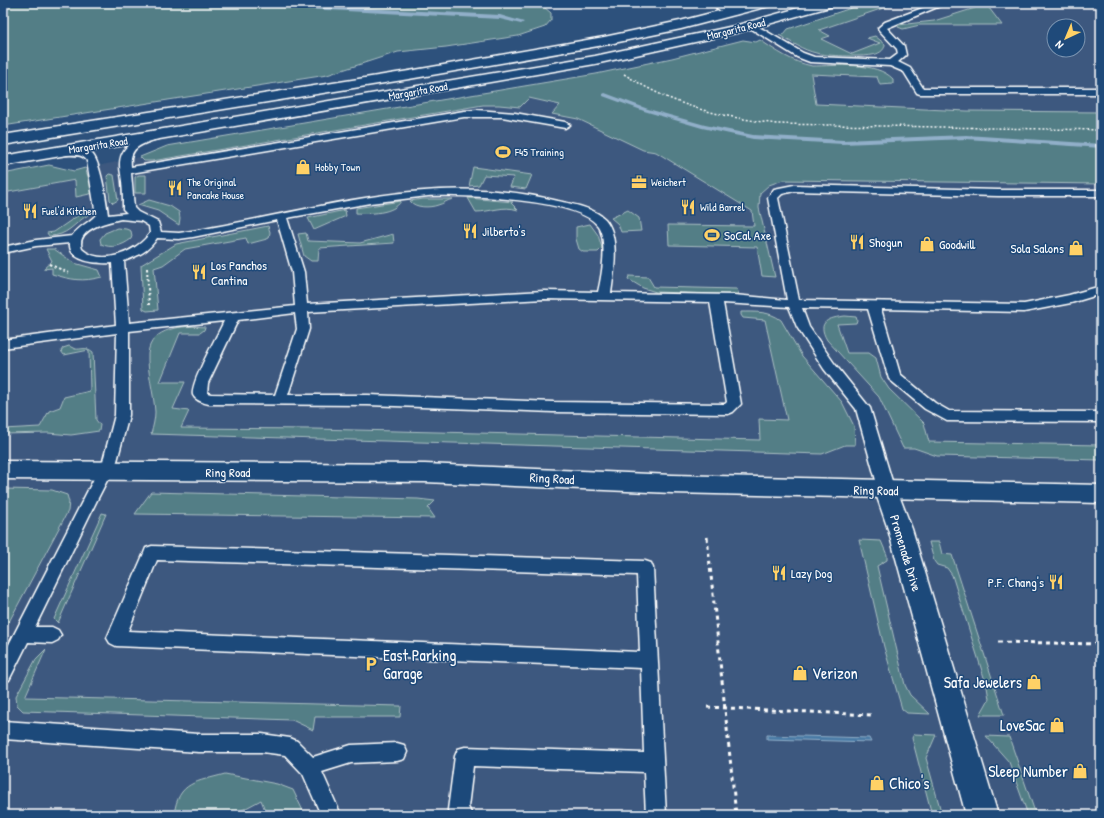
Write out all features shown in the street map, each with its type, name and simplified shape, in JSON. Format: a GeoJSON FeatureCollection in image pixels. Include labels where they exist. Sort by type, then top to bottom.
{"type":"FeatureCollection","features":[{"type":"Feature","properties":{"kind":"main road"},"geometry":{"type":"LineString","coordinates":[[497,78],[524,66],[593,54],[717,26],[730,21],[736,16],[733,11],[718,3]]}},
{"type":"Feature","properties":{"kind":"main road","name":"Margarita Road"},"geometry":{"type":"LineString","coordinates":[[3,140],[529,54],[674,26],[765,3]]}},
{"type":"Feature","properties":{"kind":"main road","name":"Margarita Road"},"geometry":{"type":"LineString","coordinates":[[3,161],[153,137],[582,63],[751,26],[829,3]]}},
{"type":"Feature","properties":{"kind":"main road","name":"Ring Road"},"geometry":{"type":"LineString","coordinates":[[3,470],[425,473],[664,484],[887,491],[1101,494]]}},
{"type":"Feature","properties":{"kind":"main road","name":"Promenade Drive"},"geometry":{"type":"LineString","coordinates":[[887,491],[900,529],[982,815]]}},
{"type":"Feature","properties":{"kind":"lane"},"geometry":{"type":"LineString","coordinates":[[892,63],[902,55],[901,48],[882,28],[888,24],[943,3]]}},
{"type":"Feature","properties":{"kind":"lane"},"geometry":{"type":"LineString","coordinates":[[751,26],[800,55],[813,60],[892,63],[907,70],[920,90],[1101,91]]}},
{"type":"Feature","properties":{"kind":"lane"},"geometry":{"type":"LineString","coordinates":[[125,171],[484,112],[507,114],[565,125]]}},
{"type":"Feature","properties":{"kind":"lane"},"geometry":{"type":"LineString","coordinates":[[59,152],[78,152],[88,155],[92,161],[102,213],[102,216],[96,222],[83,230],[76,239],[75,247],[77,252],[83,256],[97,260],[118,259],[142,250],[153,240],[156,234],[154,224],[146,218],[134,214],[129,209],[125,171],[125,157],[127,151],[132,145],[153,137]]}},
{"type":"Feature","properties":{"kind":"lane","name":"Promenade Drive"},"geometry":{"type":"LineString","coordinates":[[887,491],[863,408],[829,366],[803,327],[794,304],[773,198],[778,191],[794,188],[998,193],[1101,193]]}},
{"type":"Feature","properties":{"kind":"lane"},"geometry":{"type":"LineString","coordinates":[[156,234],[179,236],[193,234],[358,201],[400,195],[460,192],[499,195],[557,203],[588,214],[601,222],[606,230],[609,264],[604,296]]}},
{"type":"Feature","properties":{"kind":"lane"},"geometry":{"type":"LineString","coordinates":[[96,222],[120,216],[139,216]]}},
{"type":"Feature","properties":{"kind":"lane"},"geometry":{"type":"LineString","coordinates":[[280,399],[303,329],[298,272],[281,216]]}},
{"type":"Feature","properties":{"kind":"lane"},"geometry":{"type":"LineString","coordinates":[[3,250],[36,243],[76,239]]}},
{"type":"Feature","properties":{"kind":"lane"},"geometry":{"type":"LineString","coordinates":[[3,674],[104,470],[110,461],[122,415],[124,328],[118,259]]}},
{"type":"Feature","properties":{"kind":"lane"},"geometry":{"type":"LineString","coordinates":[[3,344],[124,328],[300,308],[544,295],[716,299],[794,304],[1024,308],[1071,299],[1101,290]]}},
{"type":"Feature","properties":{"kind":"lane"},"geometry":{"type":"LineString","coordinates":[[233,316],[201,383],[200,395],[209,399],[280,399],[553,407],[728,409],[734,404],[716,299]]}},
{"type":"Feature","properties":{"kind":"lane"},"geometry":{"type":"LineString","coordinates":[[873,306],[894,376],[930,406],[947,416],[1101,418]]}},
{"type":"Feature","properties":{"kind":"lane"},"geometry":{"type":"LineString","coordinates":[[650,660],[116,638],[152,553],[645,568],[650,660],[656,815]]}},
{"type":"Feature","properties":{"kind":"lane"},"geometry":{"type":"LineString","coordinates":[[24,634],[52,635]]}},
{"type":"Feature","properties":{"kind":"lane"},"geometry":{"type":"LineString","coordinates":[[3,730],[199,743],[262,743],[290,747],[310,767],[331,815]]}},
{"type":"Feature","properties":{"kind":"lane"},"geometry":{"type":"LineString","coordinates":[[310,767],[351,754],[397,752]]}},
{"type":"Feature","properties":{"kind":"lane"},"geometry":{"type":"LineString","coordinates":[[462,815],[458,810],[465,756],[654,763]]}},
{"type":"Feature","properties":{"kind":"path"},"geometry":{"type":"LineString","coordinates":[[623,74],[646,89],[694,110],[726,118],[777,124],[1101,130]]}},
{"type":"Feature","properties":{"kind":"path"},"geometry":{"type":"LineString","coordinates":[[147,266],[149,307],[153,306]]}},
{"type":"Feature","properties":{"kind":"path"},"geometry":{"type":"LineString","coordinates":[[707,537],[736,815]]}},
{"type":"Feature","properties":{"kind":"path"},"geometry":{"type":"LineString","coordinates":[[998,642],[1101,644]]}},
{"type":"Feature","properties":{"kind":"path"},"geometry":{"type":"LineString","coordinates":[[707,707],[871,715]]}},
{"type":"Feature","properties":{"kind":"shaded area"},"geometry":{"type":"Polygon","coordinates":[[[866,3],[1101,3],[1101,815],[3,815],[3,174],[49,165],[74,171],[140,157],[167,146],[596,74],[672,58],[743,40],[756,42],[784,34],[788,29],[866,3]]]}},
{"type":"Feature","properties":{"kind":"shaded area"},"geometry":{"type":"Polygon","coordinates":[[[767,735],[869,738],[871,742],[767,739],[767,735]]]}},
{"type":"Feature","properties":{"kind":"green space"},"geometry":{"type":"Polygon","coordinates":[[[3,3],[532,3],[544,7],[551,13],[551,20],[545,27],[518,36],[446,47],[398,52],[327,75],[3,126],[3,3]]]}},
{"type":"Feature","properties":{"kind":"green space"},"geometry":{"type":"Polygon","coordinates":[[[866,3],[898,3],[819,30],[830,36],[821,39],[852,54],[880,43],[867,38],[875,36],[885,44],[881,52],[877,54],[852,56],[821,54],[802,48],[779,35],[784,34],[788,29],[866,3]]]}},
{"type":"Feature","properties":{"kind":"green space"},"geometry":{"type":"Polygon","coordinates":[[[1030,3],[1031,5],[986,4],[1002,25],[920,25],[903,29],[898,27],[898,25],[934,21],[975,8],[971,4],[1030,3]]]}},
{"type":"Feature","properties":{"kind":"green space"},"geometry":{"type":"Polygon","coordinates":[[[743,40],[756,42],[760,40],[784,56],[812,66],[843,65],[866,67],[886,73],[893,79],[893,84],[880,85],[877,77],[811,74],[816,104],[967,111],[1101,112],[1101,184],[783,180],[769,185],[760,193],[759,208],[775,277],[762,276],[757,247],[669,245],[668,225],[754,226],[752,211],[656,152],[643,150],[578,119],[552,114],[560,105],[529,98],[520,107],[483,105],[152,161],[144,161],[140,157],[167,146],[596,74],[672,58],[743,40]]]}},
{"type":"Feature","properties":{"kind":"green space"},"geometry":{"type":"Polygon","coordinates":[[[49,165],[74,171],[85,168],[94,193],[76,197],[75,180],[3,193],[3,174],[49,165]]]}},
{"type":"Feature","properties":{"kind":"green space"},"geometry":{"type":"Polygon","coordinates":[[[473,167],[532,175],[526,189],[510,187],[514,177],[484,175],[479,185],[469,186],[473,167]]]}},
{"type":"Feature","properties":{"kind":"green space"},"geometry":{"type":"Polygon","coordinates":[[[109,174],[114,175],[118,200],[113,203],[110,200],[107,176],[109,174]]]}},
{"type":"Feature","properties":{"kind":"green space"},"geometry":{"type":"Polygon","coordinates":[[[139,175],[146,175],[146,193],[135,193],[135,177],[139,175]]]}},
{"type":"Feature","properties":{"kind":"green space"},"geometry":{"type":"Polygon","coordinates":[[[468,198],[513,202],[511,203],[518,210],[502,208],[476,212],[468,198]]]}},
{"type":"Feature","properties":{"kind":"green space"},"geometry":{"type":"Polygon","coordinates":[[[423,199],[453,199],[435,206],[427,207],[415,205],[410,201],[423,199]]]}},
{"type":"Feature","properties":{"kind":"green space"},"geometry":{"type":"Polygon","coordinates":[[[149,200],[170,206],[179,212],[179,225],[158,211],[138,205],[149,200]]]}},
{"type":"Feature","properties":{"kind":"green space"},"geometry":{"type":"Polygon","coordinates":[[[401,201],[398,205],[387,211],[356,213],[356,208],[401,201]]]}},
{"type":"Feature","properties":{"kind":"green space"},"geometry":{"type":"Polygon","coordinates":[[[345,210],[346,216],[314,230],[308,218],[345,210]]]}},
{"type":"Feature","properties":{"kind":"green space"},"geometry":{"type":"Polygon","coordinates":[[[628,210],[639,218],[641,231],[621,232],[618,224],[611,218],[628,210]]]}},
{"type":"Feature","properties":{"kind":"green space"},"geometry":{"type":"Polygon","coordinates":[[[83,212],[88,215],[66,232],[49,236],[47,233],[54,232],[83,212]]]}},
{"type":"Feature","properties":{"kind":"green space"},"geometry":{"type":"Polygon","coordinates":[[[590,224],[598,235],[602,248],[598,252],[583,252],[579,249],[576,239],[576,227],[590,224]]]}},
{"type":"Feature","properties":{"kind":"green space"},"geometry":{"type":"Polygon","coordinates":[[[268,226],[270,232],[269,238],[267,239],[248,244],[246,238],[185,249],[163,265],[154,268],[158,310],[147,311],[143,309],[141,265],[176,244],[268,226]]]}},
{"type":"Feature","properties":{"kind":"green space"},"geometry":{"type":"Polygon","coordinates":[[[117,228],[131,231],[131,239],[116,246],[105,246],[101,244],[100,239],[105,233],[117,228]]]}},
{"type":"Feature","properties":{"kind":"green space"},"geometry":{"type":"Polygon","coordinates":[[[306,233],[308,241],[360,243],[393,234],[394,243],[319,248],[318,261],[311,261],[304,256],[298,234],[306,233]]]}},
{"type":"Feature","properties":{"kind":"green space"},"geometry":{"type":"Polygon","coordinates":[[[46,249],[54,249],[74,263],[99,270],[102,277],[77,280],[52,274],[52,268],[43,269],[52,261],[46,249]]]}},
{"type":"Feature","properties":{"kind":"green space"},"geometry":{"type":"Polygon","coordinates":[[[629,276],[648,277],[654,287],[737,289],[739,295],[656,292],[643,288],[628,279],[629,276]]]}},
{"type":"Feature","properties":{"kind":"green space"},"geometry":{"type":"Polygon","coordinates":[[[741,312],[757,312],[772,315],[781,320],[802,356],[842,402],[854,426],[855,445],[845,445],[822,454],[151,434],[155,412],[148,361],[150,345],[161,333],[178,328],[197,326],[205,327],[204,330],[200,333],[180,333],[160,382],[185,382],[173,409],[189,411],[181,428],[315,429],[760,440],[759,419],[787,420],[765,320],[743,318],[741,312]]]}},
{"type":"Feature","properties":{"kind":"green space"},"geometry":{"type":"Polygon","coordinates":[[[845,316],[856,317],[857,320],[856,323],[837,324],[847,353],[869,353],[876,358],[881,377],[889,389],[924,423],[929,442],[1101,445],[1101,460],[937,456],[914,448],[903,448],[879,397],[827,340],[824,334],[824,325],[829,319],[845,316]]]}},
{"type":"Feature","properties":{"kind":"green space"},"geometry":{"type":"Polygon","coordinates":[[[69,346],[75,349],[88,349],[93,352],[96,420],[100,425],[99,431],[71,435],[48,433],[3,434],[3,429],[40,427],[49,411],[60,407],[64,397],[90,391],[89,350],[64,355],[61,351],[63,348],[69,346]]]}},
{"type":"Feature","properties":{"kind":"green space"},"geometry":{"type":"Polygon","coordinates":[[[3,489],[52,490],[67,495],[69,502],[68,511],[3,633],[3,489]]]}},
{"type":"Feature","properties":{"kind":"green space"},"geometry":{"type":"Polygon","coordinates":[[[151,492],[418,499],[435,501],[428,508],[435,518],[135,514],[151,492]]]}},
{"type":"Feature","properties":{"kind":"green space"},"geometry":{"type":"Polygon","coordinates":[[[102,513],[106,514],[58,623],[54,619],[102,513]]]}},
{"type":"Feature","properties":{"kind":"green space"},"geometry":{"type":"Polygon","coordinates":[[[859,540],[881,541],[887,555],[887,560],[877,566],[905,685],[910,695],[930,714],[907,713],[902,709],[884,647],[859,540]]]}},
{"type":"Feature","properties":{"kind":"green space"},"geometry":{"type":"Polygon","coordinates":[[[929,542],[939,542],[942,554],[952,555],[1004,715],[980,715],[989,699],[987,687],[952,575],[947,568],[937,565],[934,561],[929,542]]]}},
{"type":"Feature","properties":{"kind":"green space"},"geometry":{"type":"Polygon","coordinates":[[[46,649],[25,697],[401,706],[400,717],[315,717],[313,730],[292,720],[23,711],[17,705],[16,696],[36,659],[46,649]]]}},
{"type":"Feature","properties":{"kind":"green space"},"geometry":{"type":"Polygon","coordinates":[[[914,734],[936,735],[926,758],[942,815],[932,815],[912,738],[914,734]]]}},
{"type":"Feature","properties":{"kind":"green space"},"geometry":{"type":"Polygon","coordinates":[[[986,736],[1009,737],[1036,815],[1028,815],[1009,762],[986,736]]]}},
{"type":"Feature","properties":{"kind":"green space"},"geometry":{"type":"Polygon","coordinates":[[[225,774],[277,784],[293,790],[305,815],[267,815],[261,800],[233,815],[174,815],[176,804],[180,795],[185,789],[198,782],[225,774]]]}},
{"type":"Feature","properties":{"kind":"waterway"},"geometry":{"type":"LineString","coordinates":[[232,3],[500,17],[521,22]]}},
{"type":"Feature","properties":{"kind":"waterway"},"geometry":{"type":"LineString","coordinates":[[605,95],[646,110],[704,127],[753,137],[843,142],[966,137],[1101,146]]}},
{"type":"Feature","properties":{"kind":"place","name":"F45 Training"},"geometry":{"type":"Point","coordinates":[503,152]}},
{"type":"Feature","properties":{"kind":"place","name":"Hobby Town"},"geometry":{"type":"Point","coordinates":[303,167]}},
{"type":"Feature","properties":{"kind":"place","name":"Weichert"},"geometry":{"type":"Point","coordinates":[639,182]}},
{"type":"Feature","properties":{"kind":"place","name":"The Original Pancake House"},"geometry":{"type":"Point","coordinates":[175,188]}},
{"type":"Feature","properties":{"kind":"place","name":"Wild Barrel"},"geometry":{"type":"Point","coordinates":[688,207]}},
{"type":"Feature","properties":{"kind":"place","name":"Fuel'd Kitchen"},"geometry":{"type":"Point","coordinates":[30,211]}},
{"type":"Feature","properties":{"kind":"place","name":"Jilberto's"},"geometry":{"type":"Point","coordinates":[470,231]}},
{"type":"Feature","properties":{"kind":"place","name":"SoCal Axe"},"geometry":{"type":"Point","coordinates":[712,235]}},
{"type":"Feature","properties":{"kind":"place","name":"Shogun"},"geometry":{"type":"Point","coordinates":[857,242]}},
{"type":"Feature","properties":{"kind":"place","name":"Goodwill"},"geometry":{"type":"Point","coordinates":[927,244]}},
{"type":"Feature","properties":{"kind":"place","name":"Sola Salons"},"geometry":{"type":"Point","coordinates":[1076,248]}},
{"type":"Feature","properties":{"kind":"place","name":"Los Panchos Cantina"},"geometry":{"type":"Point","coordinates":[199,272]}},
{"type":"Feature","properties":{"kind":"place","name":"Lazy Dog"},"geometry":{"type":"Point","coordinates":[779,573]}},
{"type":"Feature","properties":{"kind":"place","name":"P.F. Chang's"},"geometry":{"type":"Point","coordinates":[1056,582]}},
{"type":"Feature","properties":{"kind":"place","name":"East Parking Garage"},"geometry":{"type":"Point","coordinates":[371,664]}},
{"type":"Feature","properties":{"kind":"place","name":"Verizon"},"geometry":{"type":"Point","coordinates":[800,673]}},
{"type":"Feature","properties":{"kind":"place","name":"Safa Jewelers"},"geometry":{"type":"Point","coordinates":[1034,682]}},
{"type":"Feature","properties":{"kind":"place","name":"LoveSac"},"geometry":{"type":"Point","coordinates":[1057,725]}},
{"type":"Feature","properties":{"kind":"place","name":"Sleep Number"},"geometry":{"type":"Point","coordinates":[1080,771]}},
{"type":"Feature","properties":{"kind":"place","name":"Chico's"},"geometry":{"type":"Point","coordinates":[877,783]}}]}
